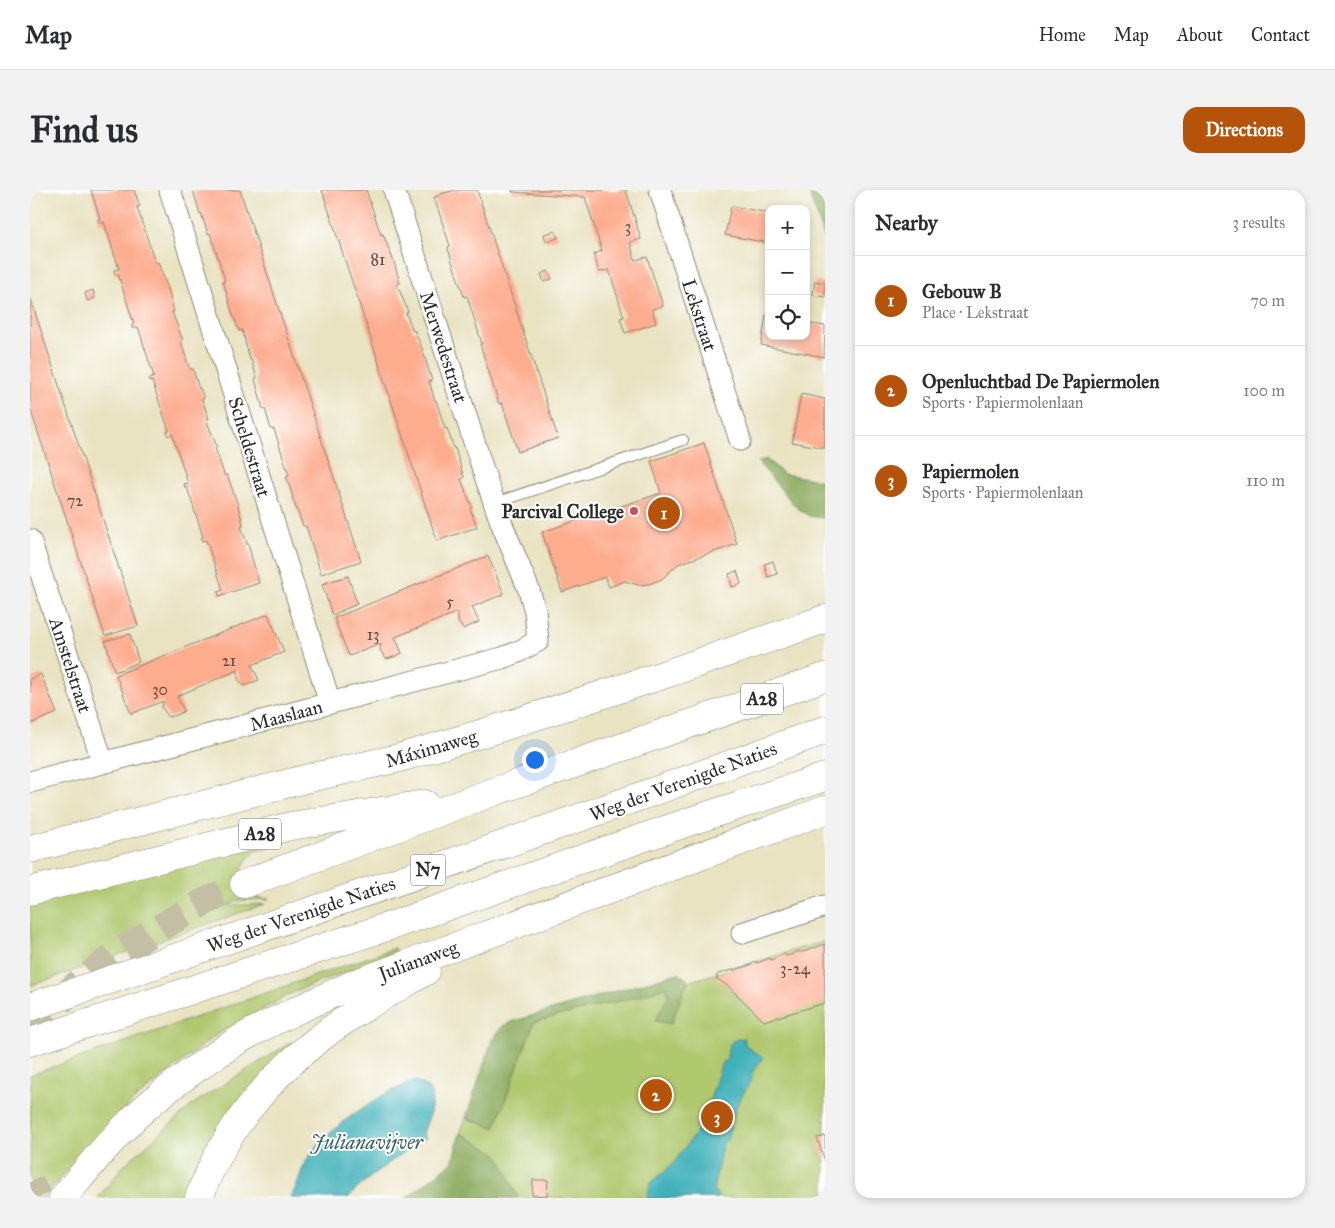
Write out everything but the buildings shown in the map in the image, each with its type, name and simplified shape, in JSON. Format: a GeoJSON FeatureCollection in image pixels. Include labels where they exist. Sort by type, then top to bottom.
{"type":"FeatureCollection","features":[{"type":"Feature","properties":{"kind":"main road","name":"Máximaweg"},"geometry":{"type":"LineString","coordinates":[[30,849],[299,781],[399,758],[490,731],[666,674],[825,619]]}},
{"type":"Feature","properties":{"kind":"main road","name":"A28"},"geometry":{"type":"LineString","coordinates":[[244,884],[493,792],[825,677]]}},
{"type":"Feature","properties":{"kind":"main road","name":"Weg der Verenigde Naties"},"geometry":{"type":"LineString","coordinates":[[30,1007],[388,884],[825,730]]}},
{"type":"Feature","properties":{"kind":"main road","name":"Weg der Verenigde Naties"},"geometry":{"type":"LineString","coordinates":[[30,1042],[390,926],[694,820],[825,777]]}},
{"type":"Feature","properties":{"kind":"main road","name":"A28"},"geometry":{"type":"LineString","coordinates":[[30,891],[291,826],[493,792]]}},
{"type":"Feature","properties":{"kind":"main road","name":"Julianaweg"},"geometry":{"type":"LineString","coordinates":[[63,1198],[144,1108],[238,1040],[354,984],[825,810]]}},
{"type":"Feature","properties":{"kind":"main road"},"geometry":{"type":"LineString","coordinates":[[200,1198],[232,1130],[271,1082],[316,1041],[362,1009],[483,936]]}},
{"type":"Feature","properties":{"kind":"street","name":"Scheldestraat"},"geometry":{"type":"LineString","coordinates":[[170,190],[330,704]]}},
{"type":"Feature","properties":{"kind":"street","name":"Merwedestraat"},"geometry":{"type":"LineString","coordinates":[[394,190],[495,503],[529,590],[535,611],[538,641]]}},
{"type":"Feature","properties":{"kind":"street","name":"Lekstraat"},"geometry":{"type":"LineString","coordinates":[[660,190],[740,440]]}},
{"type":"Feature","properties":{"kind":"street","name":"Amstelstraat"},"geometry":{"type":"LineString","coordinates":[[30,540],[102,763]]}},
{"type":"Feature","properties":{"kind":"street","name":"Maaslaan"},"geometry":{"type":"LineString","coordinates":[[30,782],[502,658],[538,641]]}},
{"type":"Feature","properties":{"kind":"street"},"geometry":{"type":"LineString","coordinates":[[742,933],[825,906]]}},
{"type":"Feature","properties":{"kind":"lane"},"geometry":{"type":"LineString","coordinates":[[495,503],[683,440]]}},
{"type":"Feature","properties":{"kind":"green space"},"geometry":{"type":"Polygon","coordinates":[[[808,190],[825,190],[825,239],[808,190]]]}},
{"type":"Feature","properties":{"kind":"green space"},"geometry":{"type":"Polygon","coordinates":[[[766,459],[784,474],[825,481],[825,518],[809,516],[796,507],[758,462],[766,459]]]}},
{"type":"Feature","properties":{"kind":"green space"},"geometry":{"type":"Polygon","coordinates":[[[274,838],[275,845],[252,854],[242,871],[243,885],[247,890],[260,898],[269,899],[234,901],[229,905],[265,904],[30,986],[30,900],[274,838]]]}},
{"type":"Feature","properties":{"kind":"green space"},"geometry":{"type":"Polygon","coordinates":[[[825,941],[825,1198],[418,1198],[463,1163],[471,1139],[460,1133],[466,1118],[477,1121],[510,1027],[675,979],[684,983],[825,941]]]}},
{"type":"Feature","properties":{"kind":"green space"},"geometry":{"type":"Polygon","coordinates":[[[395,948],[396,952],[296,991],[216,1035],[135,1099],[44,1198],[30,1198],[30,1075],[395,948]]]}},
{"type":"Feature","properties":{"kind":"green space"},"geometry":{"type":"Polygon","coordinates":[[[678,973],[688,980],[671,1024],[655,1021],[669,995],[666,987],[639,996],[534,1022],[495,1128],[466,1118],[492,1040],[503,1026],[514,1021],[678,973]]]}},
{"type":"Feature","properties":{"kind":"green space"},"geometry":{"type":"Polygon","coordinates":[[[291,1042],[295,1049],[190,1198],[98,1198],[124,1165],[196,1102],[291,1042]]]}},
{"type":"Feature","properties":{"kind":"green space"},"geometry":{"type":"Polygon","coordinates":[[[460,1133],[496,1153],[504,1165],[518,1198],[406,1198],[452,1163],[460,1133]]]}},
{"type":"Feature","properties":{"kind":"water"},"geometry":{"type":"Polygon","coordinates":[[[744,1038],[746,1046],[763,1058],[751,1074],[753,1076],[736,1107],[727,1141],[723,1141],[713,1191],[717,1193],[717,1198],[647,1198],[650,1184],[673,1164],[699,1128],[696,1126],[710,1100],[722,1062],[726,1062],[729,1045],[734,1040],[744,1038]]]}},
{"type":"Feature","properties":{"kind":"water","name":"Julianavijver"},"geometry":{"type":"Polygon","coordinates":[[[416,1081],[427,1087],[432,1097],[431,1110],[423,1134],[426,1138],[375,1173],[348,1198],[290,1198],[305,1163],[324,1138],[354,1114],[387,1093],[416,1081]]]}},
{"type":"Feature","properties":{"kind":"tunnel"},"geometry":{"type":"LineString","coordinates":[[30,1032],[74,987],[119,952],[204,902],[244,884]]}},
{"type":"Feature","properties":{"kind":"tunnel"},"geometry":{"type":"LineString","coordinates":[[30,1182],[38,1198]]}},
{"type":"Feature","properties":{"kind":"place","name":"Parcival College"},"geometry":{"type":"Point","coordinates":[634,511]}},
{"type":"Feature","properties":{"kind":"place","name":"Gebouw B"},"geometry":{"type":"Point","coordinates":[664,513]}},
{"type":"Feature","properties":{"kind":"place","name":"Openluchtbad De Papiermolen"},"geometry":{"type":"Point","coordinates":[656,1095]}},
{"type":"Feature","properties":{"kind":"place","name":"Papiermolen"},"geometry":{"type":"Point","coordinates":[717,1117]}}]}
